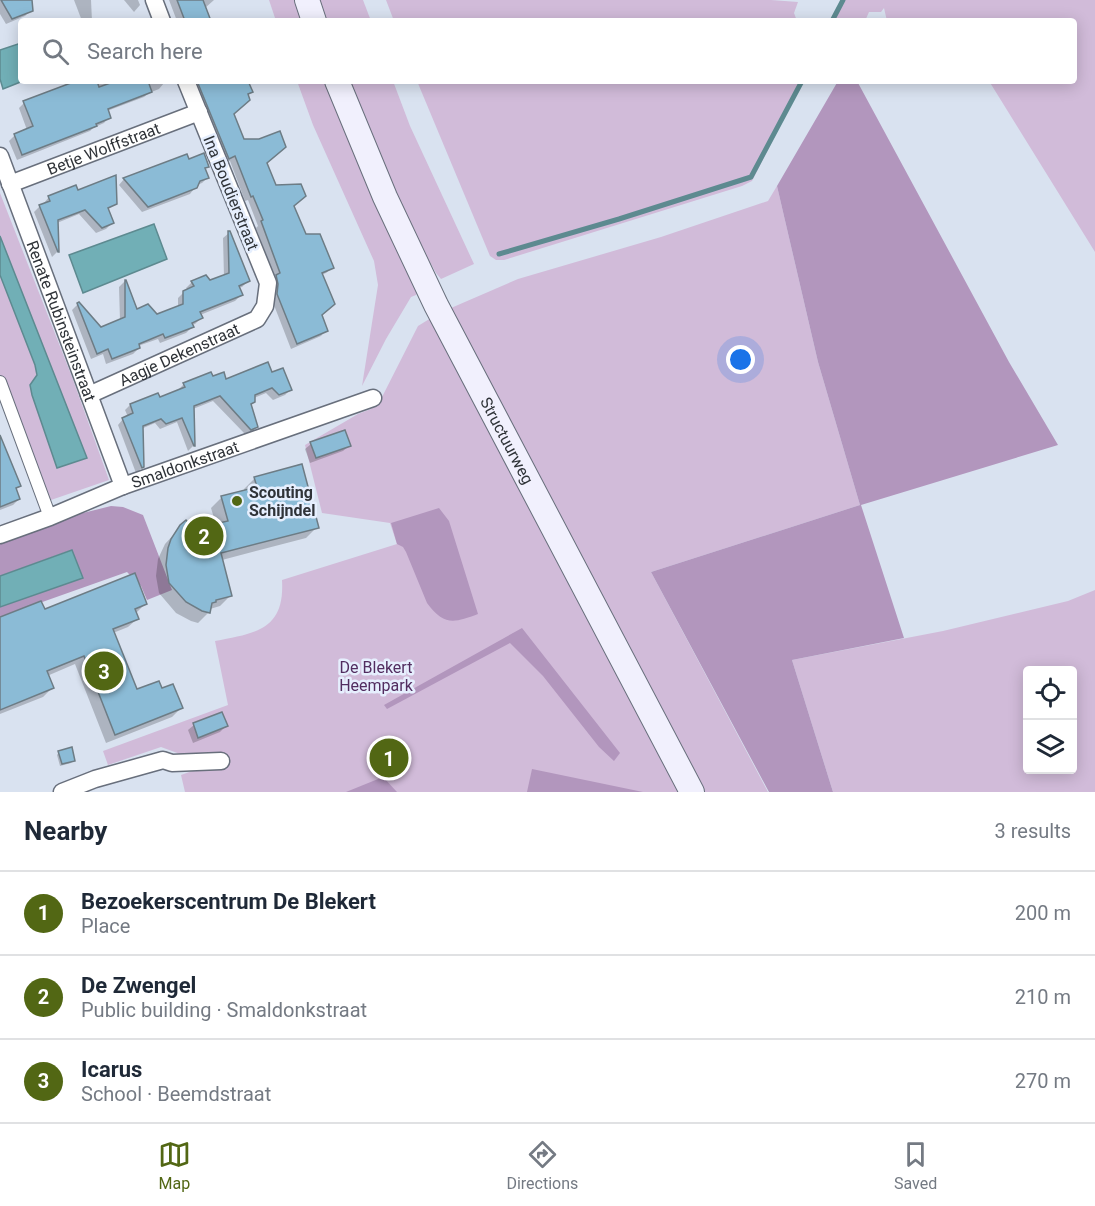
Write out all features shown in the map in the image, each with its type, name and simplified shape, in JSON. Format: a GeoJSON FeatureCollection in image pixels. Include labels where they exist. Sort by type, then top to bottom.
{"type":"FeatureCollection","features":[{"type":"Feature","properties":{"kind":"main road"},"geometry":{"type":"LineString","coordinates":[[307,0],[313,18]]}},
{"type":"Feature","properties":{"kind":"main road","name":"Structuurweg"},"geometry":{"type":"LineString","coordinates":[[338,84],[385,196],[436,305],[692,792]]}},
{"type":"Feature","properties":{"kind":"street"},"geometry":{"type":"LineString","coordinates":[[154,0],[161,18]]}},
{"type":"Feature","properties":{"kind":"street","name":"Ina Boudierstraat"},"geometry":{"type":"LineString","coordinates":[[187,84],[268,283],[265,306]]}},
{"type":"Feature","properties":{"kind":"street","name":"Betje Wolffstraat"},"geometry":{"type":"LineString","coordinates":[[10,184],[199,112]]}},
{"type":"Feature","properties":{"kind":"street","name":"Renate Rubinsteinstraat"},"geometry":{"type":"LineString","coordinates":[[0,156],[123,486]]}},
{"type":"Feature","properties":{"kind":"street","name":"Aagje Dekenstraat"},"geometry":{"type":"LineString","coordinates":[[89,395],[257,319],[265,306]]}},
{"type":"Feature","properties":{"kind":"street"},"geometry":{"type":"LineString","coordinates":[[0,382],[50,517]]}},
{"type":"Feature","properties":{"kind":"street","name":"Smaldonkstraat"},"geometry":{"type":"LineString","coordinates":[[0,535],[123,486],[373,398]]}},
{"type":"Feature","properties":{"kind":"street"},"geometry":{"type":"LineString","coordinates":[[62,792],[95,779],[163,760],[172,763],[221,761]]}},
{"type":"Feature","properties":{"kind":"green space"},"geometry":{"type":"Polygon","coordinates":[[[269,0],[294,0],[300,18],[275,18],[269,0]]]}},
{"type":"Feature","properties":{"kind":"green space"},"geometry":{"type":"Polygon","coordinates":[[[317,0],[363,0],[370,18],[324,18],[317,0]]]}},
{"type":"Feature","properties":{"kind":"green space"},"geometry":{"type":"Polygon","coordinates":[[[386,0],[771,0],[798,2],[794,13],[796,18],[393,18],[386,0]]]}},
{"type":"Feature","properties":{"kind":"green space"},"geometry":{"type":"Polygon","coordinates":[[[844,0],[1095,0],[1095,252],[991,84],[1077,84],[1077,18],[886,18],[884,8],[881,12],[869,12],[866,18],[835,18],[844,0]]]}},
{"type":"Feature","properties":{"kind":"green space"},"geometry":{"type":"Polygon","coordinates":[[[298,84],[326,84],[347,136],[418,291],[411,297],[386,339],[362,386],[378,285],[374,261],[313,125],[298,84]]]}},
{"type":"Feature","properties":{"kind":"green space"},"geometry":{"type":"Polygon","coordinates":[[[350,84],[394,84],[410,126],[474,264],[441,279],[413,231],[350,84]]]}},
{"type":"Feature","properties":{"kind":"green space"},"geometry":{"type":"Polygon","coordinates":[[[418,84],[801,84],[752,181],[504,260],[496,260],[490,256],[418,84]]]}},
{"type":"Feature","properties":{"kind":"green space"},"geometry":{"type":"Polygon","coordinates":[[[777,186],[818,362],[860,505],[651,572],[768,792],[705,792],[451,308],[518,279],[661,237],[768,201],[777,186]]]}},
{"type":"Feature","properties":{"kind":"green space"},"geometry":{"type":"Polygon","coordinates":[[[0,193],[72,377],[109,480],[51,500],[0,382],[0,275],[35,365],[37,375],[30,385],[32,395],[57,468],[87,458],[0,236],[0,193]]]}},
{"type":"Feature","properties":{"kind":"green space","name":"De Blekert Heempark"},"geometry":{"type":"Polygon","coordinates":[[[431,318],[680,792],[185,792],[181,775],[220,761],[209,753],[180,754],[161,747],[108,765],[103,751],[228,705],[215,641],[255,631],[273,619],[279,610],[282,597],[282,580],[397,544],[390,523],[322,513],[305,445],[358,414],[371,409],[381,399],[418,326],[431,318]]]}},
{"type":"Feature","properties":{"kind":"green space"},"geometry":{"type":"Polygon","coordinates":[[[1095,590],[1095,792],[833,792],[792,660],[943,631],[1068,601],[1095,590]]]}},
{"type":"Feature","properties":{"kind":"shaded area"},"geometry":{"type":"Polygon","coordinates":[[[836,84],[859,84],[1009,362],[1058,445],[861,505],[904,638],[792,660],[833,792],[769,792],[651,572],[860,505],[818,362],[777,186],[836,84]]]}},
{"type":"Feature","properties":{"kind":"shaded area"},"geometry":{"type":"Polygon","coordinates":[[[111,506],[123,507],[143,515],[172,590],[147,600],[141,586],[127,572],[0,617],[0,607],[82,577],[71,550],[0,576],[0,543],[75,515],[111,506]]]}},
{"type":"Feature","properties":{"kind":"shaded area"},"geometry":{"type":"Polygon","coordinates":[[[439,508],[449,521],[478,614],[456,621],[439,616],[427,603],[406,552],[397,544],[391,523],[439,508]]]}},
{"type":"Feature","properties":{"kind":"shaded area"},"geometry":{"type":"Polygon","coordinates":[[[522,628],[620,753],[614,761],[599,747],[543,676],[510,643],[387,709],[384,705],[522,628]]]}},
{"type":"Feature","properties":{"kind":"shaded area"},"geometry":{"type":"Polygon","coordinates":[[[532,769],[643,792],[527,792],[532,769]]]}},
{"type":"Feature","properties":{"kind":"shaded area"},"geometry":{"type":"Polygon","coordinates":[[[383,777],[397,792],[346,792],[383,777]]]}},
{"type":"Feature","properties":{"kind":"water"},"geometry":{"type":"Polygon","coordinates":[[[18,44],[18,83],[3,89],[0,79],[0,50],[18,44]]]}},
{"type":"Feature","properties":{"kind":"water"},"geometry":{"type":"Polygon","coordinates":[[[154,224],[167,259],[83,293],[69,255],[154,224]]]}},
{"type":"Feature","properties":{"kind":"water"},"geometry":{"type":"Polygon","coordinates":[[[0,236],[87,458],[57,468],[32,395],[30,385],[37,375],[35,365],[0,275],[0,236]]]}},
{"type":"Feature","properties":{"kind":"water"},"geometry":{"type":"Polygon","coordinates":[[[72,550],[83,578],[0,607],[0,576],[72,550]]]}},
{"type":"Feature","properties":{"kind":"building"},"geometry":{"type":"Polygon","coordinates":[[[1,0],[32,0],[33,11],[12,19],[1,0]]]}},
{"type":"Feature","properties":{"kind":"building"},"geometry":{"type":"Polygon","coordinates":[[[177,0],[203,0],[210,18],[184,18],[177,0]]]}},
{"type":"Feature","properties":{"kind":"building"},"geometry":{"type":"Polygon","coordinates":[[[68,84],[98,84],[99,87],[108,84],[149,84],[152,92],[108,109],[111,118],[96,124],[97,126],[22,155],[14,134],[33,126],[23,101],[68,84]]]}},
{"type":"Feature","properties":{"kind":"building"},"geometry":{"type":"Polygon","coordinates":[[[198,84],[249,84],[253,92],[248,94],[250,100],[234,114],[244,139],[259,139],[280,131],[286,147],[267,163],[276,185],[301,184],[306,196],[294,206],[306,234],[320,234],[334,268],[322,273],[335,304],[322,315],[328,331],[297,344],[277,294],[276,275],[280,273],[261,221],[263,220],[235,156],[229,159],[198,84]]]}},
{"type":"Feature","properties":{"kind":"building"},"geometry":{"type":"Polygon","coordinates":[[[204,153],[209,167],[205,168],[209,178],[200,181],[197,188],[148,207],[123,178],[187,154],[189,159],[204,153]]]}},
{"type":"Feature","properties":{"kind":"building"},"geometry":{"type":"Polygon","coordinates":[[[116,175],[117,204],[108,208],[114,223],[102,228],[85,210],[58,220],[58,252],[39,205],[50,201],[48,196],[76,185],[78,190],[116,175]]]}},
{"type":"Feature","properties":{"kind":"building"},"geometry":{"type":"Polygon","coordinates":[[[228,231],[230,231],[250,281],[239,286],[243,295],[200,312],[203,318],[192,323],[194,327],[165,338],[163,334],[139,344],[140,348],[112,359],[108,349],[97,354],[77,303],[79,302],[101,327],[125,317],[125,280],[137,309],[148,304],[157,314],[183,304],[183,291],[194,286],[191,281],[206,275],[210,280],[229,273],[228,231]]]}},
{"type":"Feature","properties":{"kind":"building"},"geometry":{"type":"Polygon","coordinates":[[[268,362],[272,372],[283,368],[292,390],[279,395],[272,388],[255,395],[255,402],[251,404],[258,427],[251,430],[220,396],[194,406],[195,446],[182,418],[166,424],[161,419],[143,426],[144,467],[142,468],[122,418],[133,413],[130,404],[158,393],[160,397],[185,387],[183,383],[211,372],[213,376],[224,372],[226,379],[268,362]]]}},
{"type":"Feature","properties":{"kind":"building"},"geometry":{"type":"Polygon","coordinates":[[[345,430],[351,446],[316,458],[310,442],[345,430]]]}},
{"type":"Feature","properties":{"kind":"building"},"geometry":{"type":"Polygon","coordinates":[[[0,435],[21,486],[16,488],[20,499],[0,507],[0,435]]]}},
{"type":"Feature","properties":{"kind":"building"},"geometry":{"type":"Polygon","coordinates":[[[302,464],[319,528],[221,553],[232,596],[212,603],[210,613],[186,602],[169,583],[166,565],[171,539],[180,525],[186,520],[192,527],[197,528],[228,521],[221,496],[257,487],[254,477],[302,464]]]}},
{"type":"Feature","properties":{"kind":"building"},"geometry":{"type":"Polygon","coordinates":[[[135,573],[147,604],[135,609],[139,619],[113,629],[137,689],[159,681],[162,688],[173,684],[183,708],[115,735],[84,656],[47,671],[54,688],[0,710],[0,617],[41,601],[45,609],[135,573]]]}},
{"type":"Feature","properties":{"kind":"building"},"geometry":{"type":"Polygon","coordinates":[[[222,712],[228,726],[198,738],[193,723],[222,712]]]}},
{"type":"Feature","properties":{"kind":"building"},"geometry":{"type":"Polygon","coordinates":[[[72,747],[75,761],[62,764],[58,751],[72,747]]]}},
{"type":"Feature","properties":{"kind":"waterway"},"geometry":{"type":"LineString","coordinates":[[834,18],[843,0]]}},
{"type":"Feature","properties":{"kind":"waterway"},"geometry":{"type":"LineString","coordinates":[[499,254],[751,177],[800,84]]}},
{"type":"Feature","properties":{"kind":"place","name":"Scouting Schijndel"},"geometry":{"type":"Point","coordinates":[237,501]}},
{"type":"Feature","properties":{"kind":"place","name":"De Zwengel"},"geometry":{"type":"Point","coordinates":[204,536]}},
{"type":"Feature","properties":{"kind":"place","name":"Icarus"},"geometry":{"type":"Point","coordinates":[104,671]}},
{"type":"Feature","properties":{"kind":"place","name":"Bezoekerscentrum De Blekert"},"geometry":{"type":"Point","coordinates":[389,758]}}]}
